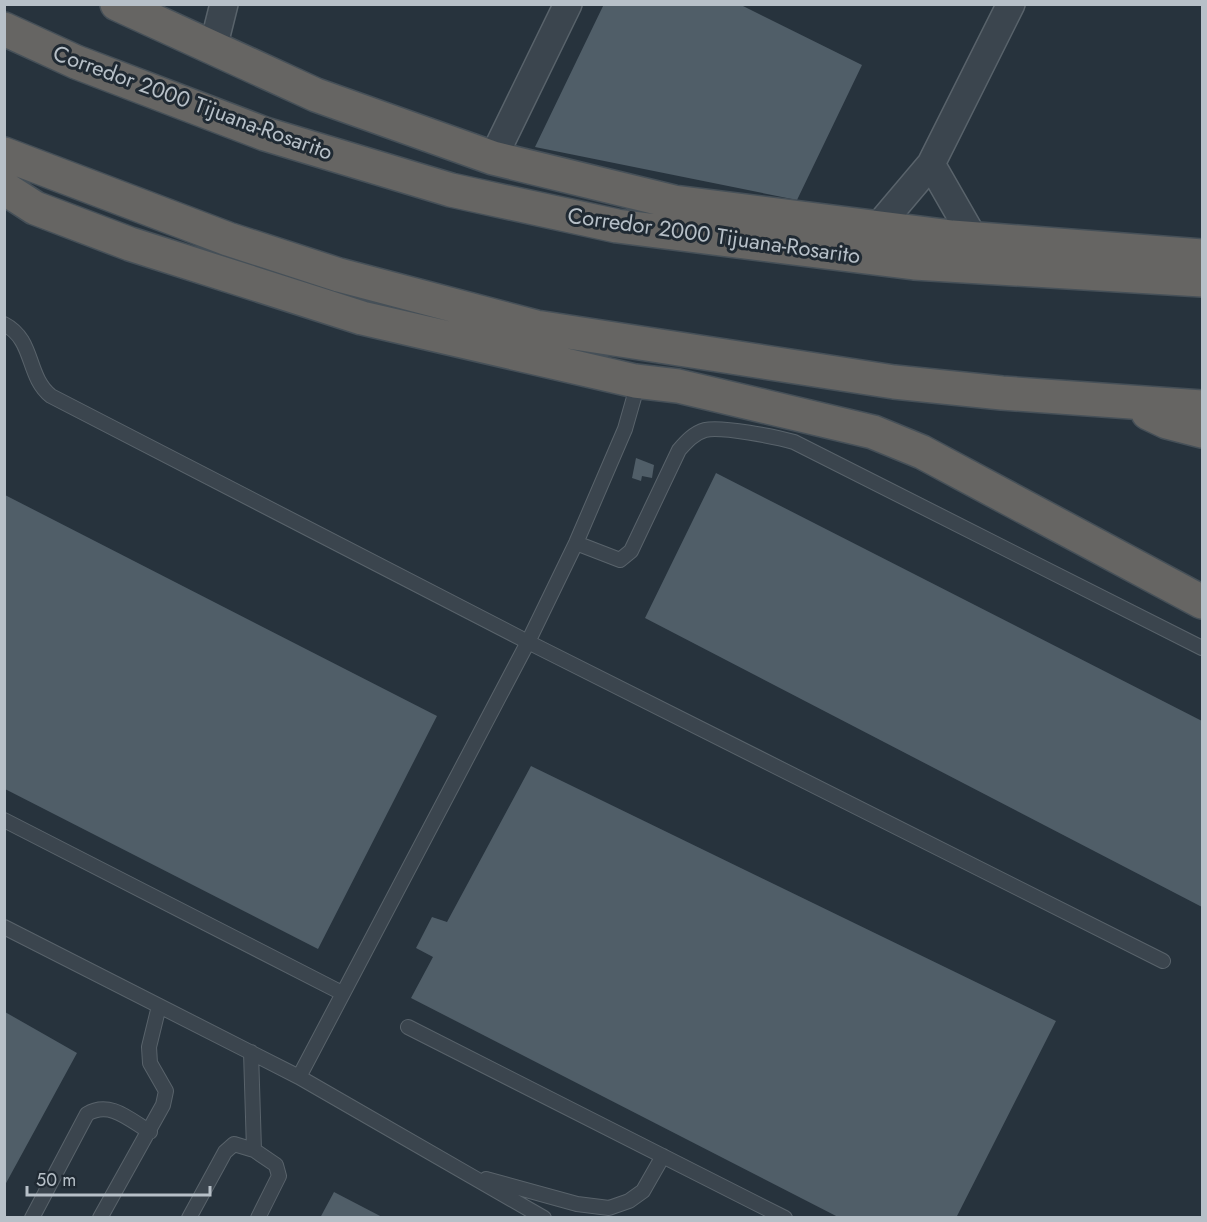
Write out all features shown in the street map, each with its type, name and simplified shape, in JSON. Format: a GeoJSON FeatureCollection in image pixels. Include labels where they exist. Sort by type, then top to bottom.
{"type":"FeatureCollection","features":[{"type":"Feature","properties":{"kind":"highway"},"geometry":{"type":"LineString","coordinates":[[117,4],[316,95],[493,158],[674,202],[876,229],[974,239],[1203,256]]}},
{"type":"Feature","properties":{"kind":"highway","name":"Corredor 2000 Tijuana-Rosarito"},"geometry":{"type":"LineString","coordinates":[[4,29],[76,62],[265,134],[451,190],[607,224],[914,263],[1203,280]]}},
{"type":"Feature","properties":{"kind":"highway"},"geometry":{"type":"LineString","coordinates":[[4,154],[228,239],[404,293],[536,327],[894,382],[1002,393],[1203,407]]}},
{"type":"Feature","properties":{"kind":"highway"},"geometry":{"type":"LineString","coordinates":[[4,188],[35,208],[130,244],[362,318],[635,381],[678,386],[873,432],[922,452],[1203,602]]}},
{"type":"Feature","properties":{"kind":"highway"},"geometry":{"type":"LineString","coordinates":[[1128,402],[1167,422],[1203,431]]}},
{"type":"Feature","properties":{"kind":"street"},"geometry":{"type":"LineString","coordinates":[[213,48],[224,4]]}},
{"type":"Feature","properties":{"kind":"street"},"geometry":{"type":"LineString","coordinates":[[493,158],[568,4]]}},
{"type":"Feature","properties":{"kind":"street"},"geometry":{"type":"LineString","coordinates":[[876,229],[931,164],[1011,4]]}},
{"type":"Feature","properties":{"kind":"street"},"geometry":{"type":"LineString","coordinates":[[931,164],[974,239]]}},
{"type":"Feature","properties":{"kind":"lane"},"geometry":{"type":"LineString","coordinates":[[4,324],[20,336],[26,344],[38,384],[51,396],[528,642],[1163,961]]}},
{"type":"Feature","properties":{"kind":"lane"},"geometry":{"type":"LineString","coordinates":[[298,1077],[528,642],[576,543],[625,429],[635,394],[635,381]]}},
{"type":"Feature","properties":{"kind":"lane"},"geometry":{"type":"LineString","coordinates":[[576,543],[620,560],[631,550],[679,450],[689,440],[706,430],[772,436],[794,442],[1203,648]]}},
{"type":"Feature","properties":{"kind":"lane"},"geometry":{"type":"LineString","coordinates":[[4,820],[342,993]]}},
{"type":"Feature","properties":{"kind":"lane"},"geometry":{"type":"LineString","coordinates":[[4,927],[298,1077],[544,1218]]}},
{"type":"Feature","properties":{"kind":"lane"},"geometry":{"type":"LineString","coordinates":[[100,1218],[163,1106],[166,1091],[150,1063],[149,1047],[159,1006]]}},
{"type":"Feature","properties":{"kind":"lane"},"geometry":{"type":"LineString","coordinates":[[408,1027],[785,1218]]}},
{"type":"Feature","properties":{"kind":"lane"},"geometry":{"type":"LineString","coordinates":[[250,1052],[254,1150]]}},
{"type":"Feature","properties":{"kind":"lane"},"geometry":{"type":"LineString","coordinates":[[32,1218],[87,1114],[98,1107],[111,1108],[150,1132]]}},
{"type":"Feature","properties":{"kind":"lane"},"geometry":{"type":"LineString","coordinates":[[189,1218],[225,1152],[234,1144],[254,1150],[276,1165],[279,1176],[258,1218]]}},
{"type":"Feature","properties":{"kind":"lane"},"geometry":{"type":"LineString","coordinates":[[472,1176],[577,1204],[609,1208],[629,1202],[644,1191],[663,1156]]}},
{"type":"Feature","properties":{"kind":"building"},"geometry":{"type":"Polygon","coordinates":[[[604,4],[739,4],[862,65],[797,200],[535,147],[604,4]]]}},
{"type":"Feature","properties":{"kind":"building"},"geometry":{"type":"Polygon","coordinates":[[[636,458],[654,465],[652,478],[642,476],[641,481],[632,478],[636,458]]]}},
{"type":"Feature","properties":{"kind":"building"},"geometry":{"type":"Polygon","coordinates":[[[716,473],[1202,721],[1202,907],[645,618],[716,473]]]}},
{"type":"Feature","properties":{"kind":"building"},"geometry":{"type":"Polygon","coordinates":[[[5,495],[437,716],[318,949],[5,789],[5,495]]]}},
{"type":"Feature","properties":{"kind":"building"},"geometry":{"type":"Polygon","coordinates":[[[531,766],[1056,1021],[956,1218],[840,1218],[411,998],[433,957],[416,948],[432,917],[447,922],[531,766]]]}},
{"type":"Feature","properties":{"kind":"building"},"geometry":{"type":"Polygon","coordinates":[[[5,1012],[77,1053],[5,1185],[5,1012]]]}},
{"type":"Feature","properties":{"kind":"building"},"geometry":{"type":"Polygon","coordinates":[[[334,1192],[384,1218],[320,1218],[334,1192]]]}}]}
